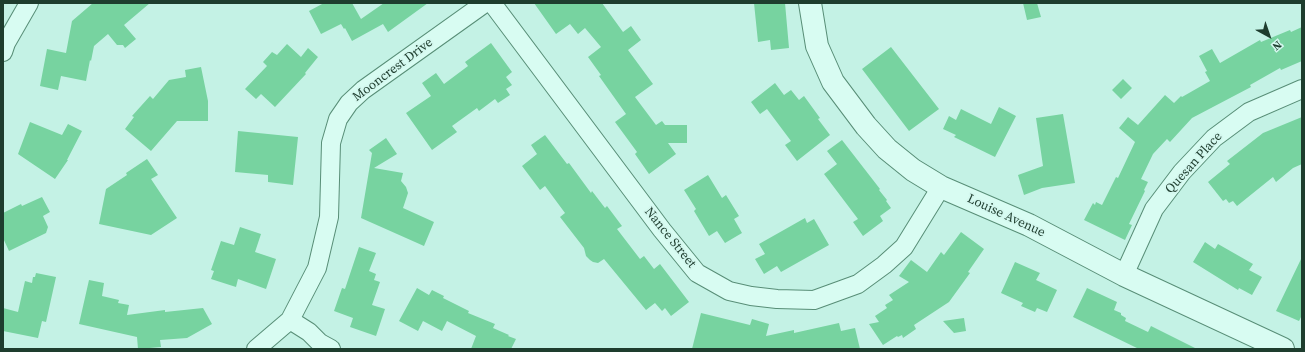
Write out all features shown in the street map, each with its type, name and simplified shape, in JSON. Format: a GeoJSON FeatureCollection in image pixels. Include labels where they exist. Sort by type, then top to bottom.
{"type":"FeatureCollection","features":[{"type":"Feature","properties":{"kind":"street"},"geometry":{"type":"LineString","coordinates":[[3,52],[6,43],[29,3]]}},
{"type":"Feature","properties":{"kind":"street","name":"Mooncrest Drive"},"geometry":{"type":"LineString","coordinates":[[256,349],[290,320],[317,268],[329,217],[330,143],[338,119],[349,104],[363,90],[485,3]]}},
{"type":"Feature","properties":{"kind":"street","name":"Nance Street"},"geometry":{"type":"LineString","coordinates":[[492,3],[587,131],[697,273],[729,290],[751,296],[777,299],[814,300],[858,284],[884,265],[904,247],[941,187]]}},
{"type":"Feature","properties":{"kind":"street","name":"Louise Avenue"},"geometry":{"type":"LineString","coordinates":[[810,3],[817,46],[833,82],[866,126],[887,149],[913,170],[941,187],[1029,225],[1124,275],[1283,349]]}},
{"type":"Feature","properties":{"kind":"street","name":"Quesan Place"},"geometry":{"type":"LineString","coordinates":[[1124,275],[1154,209],[1182,172],[1214,138],[1248,112],[1302,89]]}},
{"type":"Feature","properties":{"kind":"street"},"geometry":{"type":"LineString","coordinates":[[290,320],[309,332],[320,343],[332,349]]}},
{"type":"Feature","properties":{"kind":"building"},"geometry":{"type":"Polygon","coordinates":[[[93,3],[150,3],[124,25],[136,39],[125,48],[123,45],[117,45],[108,34],[94,46],[86,81],[61,76],[58,90],[40,86],[47,49],[66,53],[72,21],[93,3]]]}},
{"type":"Feature","properties":{"kind":"building"},"geometry":{"type":"Polygon","coordinates":[[[324,3],[352,3],[361,19],[384,3],[428,3],[388,32],[383,24],[352,41],[341,24],[321,34],[309,11],[324,3]]]}},
{"type":"Feature","properties":{"kind":"building"},"geometry":{"type":"Polygon","coordinates":[[[534,3],[602,3],[623,32],[631,26],[641,40],[628,50],[653,84],[635,97],[656,125],[662,121],[665,125],[687,125],[687,143],[668,143],[676,154],[649,174],[635,154],[637,152],[615,122],[626,114],[599,76],[601,75],[588,57],[601,47],[585,28],[578,34],[570,24],[556,34],[534,3]]]}},
{"type":"Feature","properties":{"kind":"building"},"geometry":{"type":"Polygon","coordinates":[[[754,3],[785,3],[789,48],[771,50],[770,40],[758,42],[754,3]]]}},
{"type":"Feature","properties":{"kind":"building"},"geometry":{"type":"Polygon","coordinates":[[[1023,3],[1037,3],[1041,17],[1027,20],[1023,3]]]}},
{"type":"Feature","properties":{"kind":"building"},"geometry":{"type":"Polygon","coordinates":[[[1302,27],[1302,61],[1281,70],[1280,68],[1250,85],[1251,87],[1192,118],[1170,142],[1167,139],[1153,154],[1141,179],[1148,182],[1129,224],[1132,225],[1125,240],[1084,220],[1093,203],[1095,205],[1096,202],[1102,205],[1116,177],[1118,178],[1135,142],[1119,128],[1128,117],[1138,125],[1165,95],[1174,103],[1181,96],[1182,97],[1210,81],[1205,72],[1207,71],[1199,56],[1212,49],[1220,63],[1260,40],[1261,42],[1290,30],[1291,32],[1302,27]]]}},
{"type":"Feature","properties":{"kind":"building"},"geometry":{"type":"Polygon","coordinates":[[[491,43],[512,72],[506,77],[512,85],[506,89],[510,95],[498,103],[495,99],[479,111],[477,108],[452,126],[457,132],[432,150],[406,113],[431,96],[422,83],[436,73],[444,84],[468,66],[465,62],[491,43]]]}},
{"type":"Feature","properties":{"kind":"building"},"geometry":{"type":"Polygon","coordinates":[[[287,44],[301,57],[308,48],[318,57],[305,73],[306,74],[275,107],[261,94],[256,99],[245,89],[267,66],[263,62],[272,52],[277,55],[287,44]]]}},
{"type":"Feature","properties":{"kind":"building"},"geometry":{"type":"Polygon","coordinates":[[[891,47],[939,109],[909,131],[862,69],[891,47]]]}},
{"type":"Feature","properties":{"kind":"building"},"geometry":{"type":"Polygon","coordinates":[[[201,67],[208,101],[208,121],[177,121],[151,151],[125,129],[134,117],[132,116],[150,96],[153,99],[169,80],[186,77],[185,70],[201,67]]]}},
{"type":"Feature","properties":{"kind":"building"},"geometry":{"type":"Polygon","coordinates":[[[1123,79],[1132,88],[1121,99],[1112,90],[1123,79]]]}},
{"type":"Feature","properties":{"kind":"building"},"geometry":{"type":"Polygon","coordinates":[[[775,83],[784,95],[791,90],[799,100],[804,96],[830,135],[797,161],[785,145],[791,141],[767,109],[760,114],[751,102],[775,83]]]}},
{"type":"Feature","properties":{"kind":"building"},"geometry":{"type":"Polygon","coordinates":[[[999,107],[1016,116],[995,157],[954,137],[956,135],[943,129],[949,116],[956,120],[961,109],[991,124],[999,107]]]}},
{"type":"Feature","properties":{"kind":"building"},"geometry":{"type":"Polygon","coordinates":[[[1063,114],[1075,183],[1042,188],[1024,195],[1018,175],[1043,166],[1036,118],[1063,114]]]}},
{"type":"Feature","properties":{"kind":"building"},"geometry":{"type":"Polygon","coordinates":[[[1302,117],[1302,164],[1293,168],[1276,182],[1273,177],[1237,206],[1233,201],[1229,203],[1226,199],[1223,201],[1208,182],[1230,164],[1227,161],[1263,133],[1302,117]]]}},
{"type":"Feature","properties":{"kind":"building"},"geometry":{"type":"Polygon","coordinates":[[[30,122],[62,135],[68,124],[82,131],[68,160],[55,179],[18,154],[30,122]]]}},
{"type":"Feature","properties":{"kind":"building"},"geometry":{"type":"Polygon","coordinates":[[[238,131],[298,137],[293,185],[268,182],[268,175],[235,172],[238,131]]]}},
{"type":"Feature","properties":{"kind":"building"},"geometry":{"type":"Polygon","coordinates":[[[545,135],[567,164],[569,163],[591,193],[592,191],[605,208],[607,206],[622,226],[617,229],[640,259],[644,256],[654,269],[660,264],[689,302],[671,316],[665,308],[662,311],[655,303],[646,310],[604,259],[598,263],[593,262],[586,256],[584,248],[560,217],[565,213],[545,186],[540,190],[522,166],[537,154],[531,145],[545,135]]]}},
{"type":"Feature","properties":{"kind":"building"},"geometry":{"type":"Polygon","coordinates":[[[386,138],[397,154],[374,168],[403,173],[401,181],[406,187],[408,193],[403,208],[434,222],[424,246],[361,218],[372,153],[369,150],[386,138]]]}},
{"type":"Feature","properties":{"kind":"building"},"geometry":{"type":"Polygon","coordinates":[[[842,140],[880,189],[879,190],[891,208],[880,216],[883,221],[863,236],[853,222],[858,219],[824,174],[837,164],[827,151],[842,140]]]}},
{"type":"Feature","properties":{"kind":"building"},"geometry":{"type":"Polygon","coordinates":[[[147,159],[158,175],[151,179],[177,218],[151,235],[99,224],[106,189],[147,159]]]}},
{"type":"Feature","properties":{"kind":"building"},"geometry":{"type":"Polygon","coordinates":[[[708,175],[722,198],[726,195],[739,216],[734,219],[742,233],[725,243],[717,231],[709,236],[694,211],[696,209],[684,190],[708,175]]]}},
{"type":"Feature","properties":{"kind":"building"},"geometry":{"type":"Polygon","coordinates":[[[42,197],[50,212],[43,216],[48,227],[46,233],[9,251],[3,238],[3,213],[21,204],[22,206],[42,197]]]}},
{"type":"Feature","properties":{"kind":"building"},"geometry":{"type":"Polygon","coordinates":[[[805,218],[807,223],[814,219],[829,245],[781,272],[777,266],[764,274],[755,259],[765,254],[759,244],[805,218]]]}},
{"type":"Feature","properties":{"kind":"building"},"geometry":{"type":"Polygon","coordinates":[[[240,227],[261,234],[255,252],[276,259],[266,289],[238,279],[236,287],[211,279],[214,271],[211,270],[221,241],[234,245],[240,227]]]}},
{"type":"Feature","properties":{"kind":"building"},"geometry":{"type":"Polygon","coordinates":[[[961,232],[984,249],[968,272],[970,273],[949,302],[914,325],[916,329],[903,338],[902,335],[897,336],[883,345],[869,324],[879,322],[875,316],[887,308],[885,305],[893,300],[889,295],[909,282],[899,276],[911,260],[927,272],[941,252],[944,255],[961,232]]]}},
{"type":"Feature","properties":{"kind":"building"},"geometry":{"type":"Polygon","coordinates":[[[1205,242],[1215,249],[1218,244],[1253,264],[1249,270],[1262,277],[1252,295],[1239,288],[1238,290],[1193,262],[1205,242]]]}},
{"type":"Feature","properties":{"kind":"building"},"geometry":{"type":"Polygon","coordinates":[[[359,247],[376,253],[369,271],[376,274],[374,280],[380,282],[372,305],[385,309],[376,336],[350,327],[353,318],[334,311],[342,288],[345,289],[359,247]]]}},
{"type":"Feature","properties":{"kind":"building"},"geometry":{"type":"Polygon","coordinates":[[[1302,257],[1302,315],[1299,321],[1276,311],[1302,257]]]}},
{"type":"Feature","properties":{"kind":"building"},"geometry":{"type":"Polygon","coordinates":[[[1015,262],[1040,273],[1036,280],[1057,290],[1047,312],[1037,308],[1035,312],[1021,306],[1023,303],[1001,293],[1015,262]]]}},
{"type":"Feature","properties":{"kind":"building"},"geometry":{"type":"Polygon","coordinates":[[[36,273],[56,277],[46,322],[42,321],[38,338],[3,331],[3,308],[18,312],[25,281],[32,283],[33,277],[35,277],[36,273]]]}},
{"type":"Feature","properties":{"kind":"building"},"geometry":{"type":"Polygon","coordinates":[[[89,280],[104,283],[102,296],[119,300],[118,303],[129,305],[127,315],[165,310],[165,312],[203,308],[212,324],[187,338],[160,340],[161,347],[138,349],[137,337],[79,324],[89,280]]]}},
{"type":"Feature","properties":{"kind":"building"},"geometry":{"type":"Polygon","coordinates":[[[417,288],[429,295],[432,290],[444,296],[443,298],[469,311],[468,313],[495,324],[493,328],[516,339],[511,349],[471,349],[476,336],[447,321],[442,331],[423,321],[418,331],[399,321],[417,288]]]}},
{"type":"Feature","properties":{"kind":"building"},"geometry":{"type":"Polygon","coordinates":[[[1087,288],[1117,302],[1114,310],[1121,313],[1121,315],[1126,318],[1125,321],[1148,332],[1151,326],[1197,349],[1139,349],[1073,317],[1087,288]]]}},
{"type":"Feature","properties":{"kind":"building"},"geometry":{"type":"Polygon","coordinates":[[[701,313],[750,325],[752,319],[769,324],[766,336],[794,330],[794,333],[839,323],[841,331],[855,328],[860,349],[692,349],[701,313]]]}},
{"type":"Feature","properties":{"kind":"building"},"geometry":{"type":"Polygon","coordinates":[[[964,318],[966,331],[954,333],[943,321],[964,318]]]}}]}
